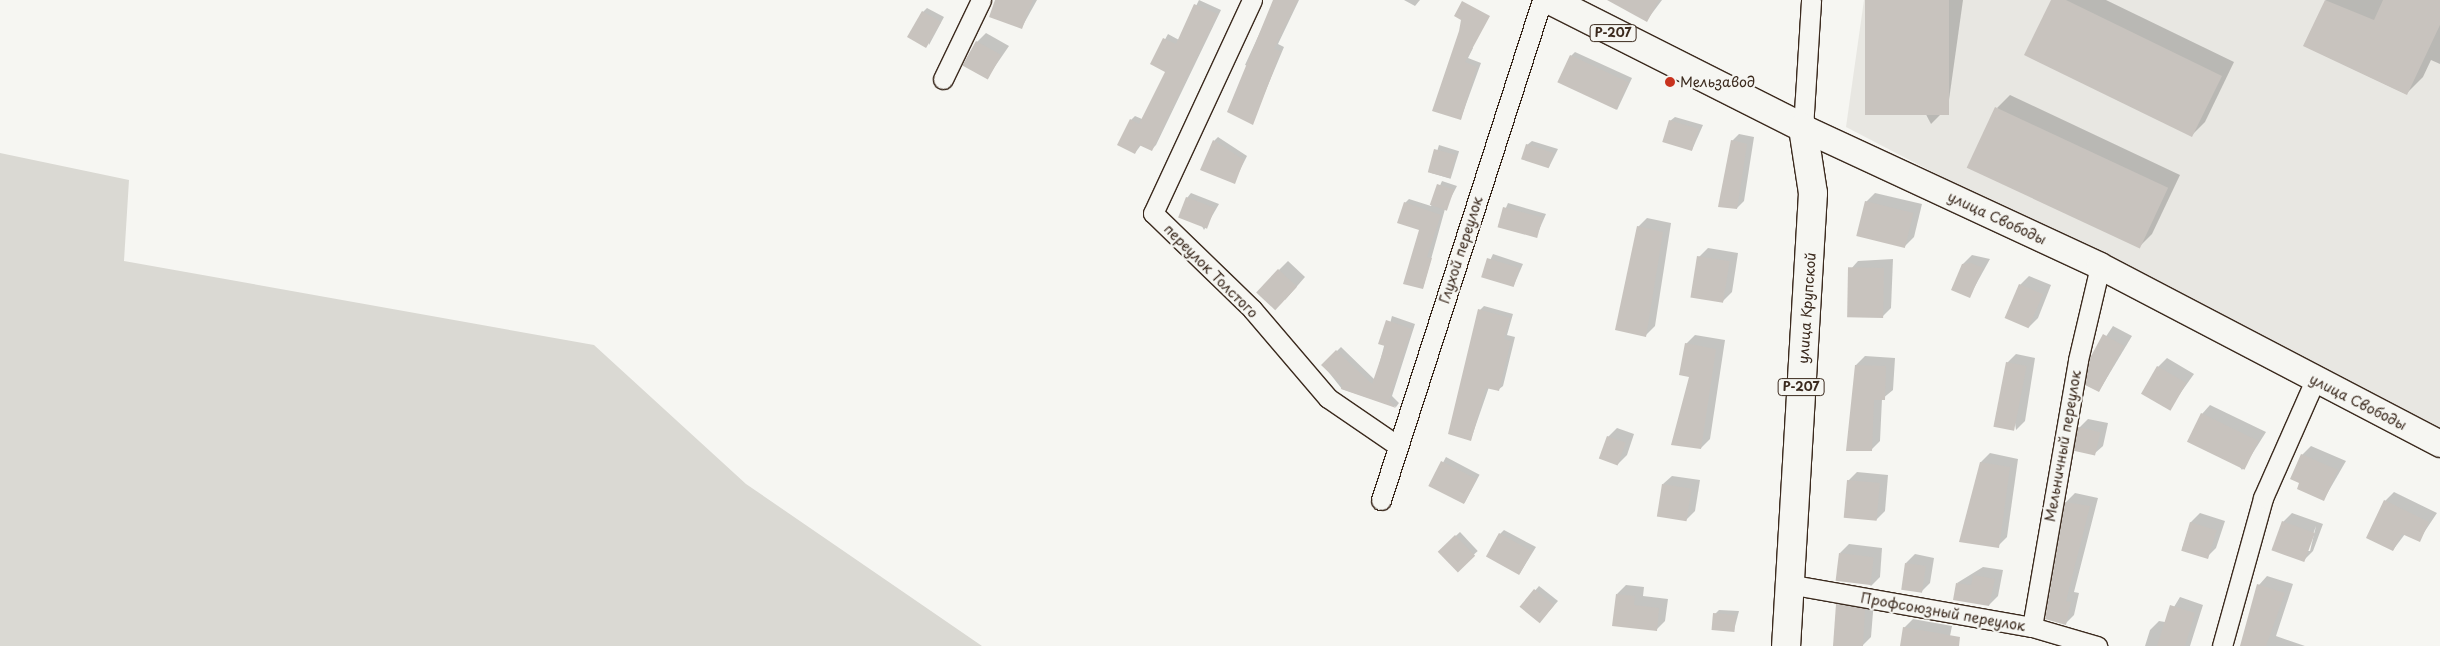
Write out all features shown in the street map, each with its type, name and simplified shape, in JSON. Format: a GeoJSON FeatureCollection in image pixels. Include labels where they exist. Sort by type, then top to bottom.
{"type":"FeatureCollection","features":[{"type":"Feature","properties":{"kind":"main road","name":"улица Свободы"},"geometry":{"type":"LineString","coordinates":[[1550,0],[1803,128]]}},
{"type":"Feature","properties":{"kind":"main road","name":"улица Крупской"},"geometry":{"type":"LineString","coordinates":[[1786,646],[1788,584],[1813,193],[1803,128]]}},
{"type":"Feature","properties":{"kind":"street"},"geometry":{"type":"LineString","coordinates":[[943,79],[982,0]]}},
{"type":"Feature","properties":{"kind":"street","name":"переулок Толстого"},"geometry":{"type":"LineString","coordinates":[[1252,0],[1153,213],[1252,309],[1328,398],[1398,446]]}},
{"type":"Feature","properties":{"kind":"street","name":"Глухой переулок"},"geometry":{"type":"LineString","coordinates":[[1381,500],[1542,0]]}},
{"type":"Feature","properties":{"kind":"street","name":"улица Крупской"},"geometry":{"type":"LineString","coordinates":[[1803,128],[1811,0]]}},
{"type":"Feature","properties":{"kind":"street","name":"улица Свободы"},"geometry":{"type":"LineString","coordinates":[[1803,128],[2100,266],[2440,444]]}},
{"type":"Feature","properties":{"kind":"street","name":"Мельничный переулок"},"geometry":{"type":"LineString","coordinates":[[2032,627],[2078,360],[2100,266]]}},
{"type":"Feature","properties":{"kind":"street"},"geometry":{"type":"LineString","coordinates":[[2222,646],[2263,498],[2315,380]]}},
{"type":"Feature","properties":{"kind":"street","name":"Профсоюзный переулок"},"geometry":{"type":"LineString","coordinates":[[1788,584],[2032,627],[2097,646]]}},
{"type":"Feature","properties":{"kind":"shaded area"},"geometry":{"type":"Polygon","coordinates":[[[1864,0],[2440,0],[2440,435],[1846,127],[1864,0]]]}},
{"type":"Feature","properties":{"kind":"shaded area"},"geometry":{"type":"Polygon","coordinates":[[[0,153],[129,180],[124,261],[594,345],[746,484],[982,646],[0,646],[0,153]]]}},
{"type":"Feature","properties":{"kind":"building"},"geometry":{"type":"Polygon","coordinates":[[[995,0],[1033,0],[1022,29],[989,17],[995,0]]]}},
{"type":"Feature","properties":{"kind":"building"},"geometry":{"type":"Polygon","coordinates":[[[1273,0],[1298,0],[1274,49],[1281,51],[1253,125],[1227,112],[1273,0]]]}},
{"type":"Feature","properties":{"kind":"building"},"geometry":{"type":"Polygon","coordinates":[[[1607,0],[1659,0],[1647,22],[1607,0]]]}},
{"type":"Feature","properties":{"kind":"building"},"geometry":{"type":"Polygon","coordinates":[[[1865,0],[1949,0],[1949,115],[1865,115],[1865,0]]]}},
{"type":"Feature","properties":{"kind":"building"},"geometry":{"type":"Polygon","coordinates":[[[2051,0],[2066,0],[2222,76],[2192,137],[2024,55],[2051,0]]]}},
{"type":"Feature","properties":{"kind":"building"},"geometry":{"type":"Polygon","coordinates":[[[2325,0],[2374,20],[2383,0],[2440,0],[2440,25],[2407,95],[2303,46],[2325,0]]]}},
{"type":"Feature","properties":{"kind":"building"},"geometry":{"type":"Polygon","coordinates":[[[1462,1],[1490,16],[1465,62],[1477,67],[1461,120],[1432,111],[1459,31],[1461,20],[1454,16],[1462,1]]]}},
{"type":"Feature","properties":{"kind":"building"},"geometry":{"type":"Polygon","coordinates":[[[1194,4],[1218,14],[1152,151],[1139,145],[1135,154],[1117,145],[1130,119],[1139,124],[1165,72],[1150,64],[1163,38],[1176,44],[1194,4]]]}},
{"type":"Feature","properties":{"kind":"building"},"geometry":{"type":"Polygon","coordinates":[[[922,11],[941,22],[926,48],[907,37],[922,11]]]}},
{"type":"Feature","properties":{"kind":"building"},"geometry":{"type":"Polygon","coordinates":[[[976,41],[1001,55],[988,80],[962,65],[976,41]]]}},
{"type":"Feature","properties":{"kind":"building"},"geometry":{"type":"Polygon","coordinates":[[[1570,55],[1629,82],[1616,110],[1557,82],[1570,55]]]}},
{"type":"Feature","properties":{"kind":"building"},"geometry":{"type":"Polygon","coordinates":[[[1995,107],[2168,188],[2140,248],[1967,168],[1995,107]]]}},
{"type":"Feature","properties":{"kind":"building"},"geometry":{"type":"Polygon","coordinates":[[[1669,120],[1699,129],[1692,151],[1662,142],[1669,120]]]}},
{"type":"Feature","properties":{"kind":"building"},"geometry":{"type":"Polygon","coordinates":[[[1213,140],[1244,160],[1235,184],[1200,170],[1213,140]]]}},
{"type":"Feature","properties":{"kind":"building"},"geometry":{"type":"Polygon","coordinates":[[[1731,140],[1747,144],[1737,209],[1718,207],[1731,140]]]}},
{"type":"Feature","properties":{"kind":"building"},"geometry":{"type":"Polygon","coordinates":[[[1526,144],[1554,153],[1549,168],[1521,159],[1526,144]]]}},
{"type":"Feature","properties":{"kind":"building"},"geometry":{"type":"Polygon","coordinates":[[[1434,149],[1456,155],[1450,178],[1428,172],[1434,149]]]}},
{"type":"Feature","properties":{"kind":"building"},"geometry":{"type":"Polygon","coordinates":[[[1437,184],[1454,190],[1447,211],[1430,205],[1437,184]]]}},
{"type":"Feature","properties":{"kind":"building"},"geometry":{"type":"Polygon","coordinates":[[[1186,197],[1215,208],[1207,229],[1178,218],[1186,197]]]}},
{"type":"Feature","properties":{"kind":"building"},"geometry":{"type":"Polygon","coordinates":[[[1865,201],[1914,213],[1905,248],[1856,236],[1865,201]]]}},
{"type":"Feature","properties":{"kind":"building"},"geometry":{"type":"Polygon","coordinates":[[[1404,202],[1441,215],[1427,257],[1432,258],[1423,289],[1403,284],[1419,230],[1397,223],[1404,202]]]}},
{"type":"Feature","properties":{"kind":"building"},"geometry":{"type":"Polygon","coordinates":[[[1503,207],[1543,218],[1537,238],[1498,227],[1503,207]]]}},
{"type":"Feature","properties":{"kind":"building"},"geometry":{"type":"Polygon","coordinates":[[[1637,226],[1663,232],[1646,337],[1615,330],[1637,226]]]}},
{"type":"Feature","properties":{"kind":"building"},"geometry":{"type":"Polygon","coordinates":[[[1697,256],[1730,261],[1723,303],[1690,297],[1697,256]]]}},
{"type":"Feature","properties":{"kind":"building"},"geometry":{"type":"Polygon","coordinates":[[[1487,258],[1520,268],[1514,287],[1481,277],[1487,258]]]}},
{"type":"Feature","properties":{"kind":"building"},"geometry":{"type":"Polygon","coordinates":[[[1971,263],[1983,268],[1970,298],[1951,290],[1962,264],[1971,263]]]}},
{"type":"Feature","properties":{"kind":"building"},"geometry":{"type":"Polygon","coordinates":[[[1848,267],[1884,268],[1883,318],[1847,317],[1848,267]]]}},
{"type":"Feature","properties":{"kind":"building"},"geometry":{"type":"Polygon","coordinates":[[[1278,269],[1297,287],[1275,310],[1256,292],[1278,269]]]}},
{"type":"Feature","properties":{"kind":"building"},"geometry":{"type":"Polygon","coordinates":[[[2019,284],[2043,294],[2028,328],[2005,318],[2019,284]]]}},
{"type":"Feature","properties":{"kind":"building"},"geometry":{"type":"Polygon","coordinates":[[[1478,309],[1510,318],[1504,339],[1511,341],[1499,391],[1486,388],[1471,441],[1448,434],[1478,309]]]}},
{"type":"Feature","properties":{"kind":"building"},"geometry":{"type":"Polygon","coordinates":[[[1386,320],[1412,329],[1389,401],[1396,408],[1341,389],[1342,385],[1321,365],[1336,350],[1372,384],[1385,346],[1378,344],[1386,320]]]}},
{"type":"Feature","properties":{"kind":"building"},"geometry":{"type":"Polygon","coordinates":[[[2103,334],[2124,346],[2099,392],[2085,385],[2090,358],[2103,334]]]}},
{"type":"Feature","properties":{"kind":"building"},"geometry":{"type":"Polygon","coordinates":[[[1685,343],[1716,349],[1701,449],[1671,445],[1689,377],[1679,375],[1685,343]]]}},
{"type":"Feature","properties":{"kind":"building"},"geometry":{"type":"Polygon","coordinates":[[[2006,362],[2027,366],[2014,431],[1993,427],[2006,362]]]}},
{"type":"Feature","properties":{"kind":"building"},"geometry":{"type":"Polygon","coordinates":[[[1855,365],[1886,366],[1885,400],[1874,400],[1872,451],[1846,451],[1855,365]]]}},
{"type":"Feature","properties":{"kind":"building"},"geometry":{"type":"Polygon","coordinates":[[[2157,366],[2186,383],[2170,411],[2141,394],[2157,366]]]}},
{"type":"Feature","properties":{"kind":"building"},"geometry":{"type":"Polygon","coordinates":[[[2201,413],[2259,441],[2244,470],[2187,442],[2201,413]]]}},
{"type":"Feature","properties":{"kind":"building"},"geometry":{"type":"Polygon","coordinates":[[[2078,427],[2100,432],[2095,456],[2073,450],[2078,427]]]}},
{"type":"Feature","properties":{"kind":"building"},"geometry":{"type":"Polygon","coordinates":[[[1607,436],[1626,443],[1618,465],[1599,459],[1607,436]]]}},
{"type":"Feature","properties":{"kind":"building"},"geometry":{"type":"Polygon","coordinates":[[[2301,454],[2338,470],[2324,501],[2297,489],[2299,483],[2290,479],[2301,454]]]}},
{"type":"Feature","properties":{"kind":"building"},"geometry":{"type":"Polygon","coordinates":[[[1441,461],[1477,479],[1464,504],[1428,486],[1441,461]]]}},
{"type":"Feature","properties":{"kind":"building"},"geometry":{"type":"Polygon","coordinates":[[[1980,462],[2010,467],[1999,548],[1959,542],[1980,462]]]}},
{"type":"Feature","properties":{"kind":"building"},"geometry":{"type":"Polygon","coordinates":[[[1847,480],[1880,483],[1877,521],[1844,518],[1847,480]]]}},
{"type":"Feature","properties":{"kind":"building"},"geometry":{"type":"Polygon","coordinates":[[[1662,484],[1692,489],[1686,521],[1657,517],[1662,484]]]}},
{"type":"Feature","properties":{"kind":"building"},"geometry":{"type":"Polygon","coordinates":[[[2384,500],[2429,522],[2420,542],[2402,534],[2393,551],[2366,538],[2384,500]]]}},
{"type":"Feature","properties":{"kind":"building"},"geometry":{"type":"Polygon","coordinates":[[[2065,502],[2090,506],[2066,601],[2071,602],[2066,625],[2045,619],[2065,502]]]}},
{"type":"Feature","properties":{"kind":"building"},"geometry":{"type":"Polygon","coordinates":[[[2282,521],[2315,533],[2304,562],[2271,550],[2282,521]]]}},
{"type":"Feature","properties":{"kind":"building"},"geometry":{"type":"Polygon","coordinates":[[[2190,522],[2217,530],[2208,559],[2181,551],[2190,522]]]}},
{"type":"Feature","properties":{"kind":"building"},"geometry":{"type":"Polygon","coordinates":[[[1499,533],[1532,551],[1519,575],[1486,557],[1499,533]]]}},
{"type":"Feature","properties":{"kind":"building"},"geometry":{"type":"Polygon","coordinates":[[[1455,535],[1475,556],[1458,573],[1438,552],[1455,535]]]}},
{"type":"Feature","properties":{"kind":"building"},"geometry":{"type":"Polygon","coordinates":[[[1839,553],[1874,557],[1870,585],[1836,581],[1839,553]]]}},
{"type":"Feature","properties":{"kind":"building"},"geometry":{"type":"Polygon","coordinates":[[[1905,563],[1926,566],[1922,593],[1901,590],[1905,563]]]}},
{"type":"Feature","properties":{"kind":"building"},"geometry":{"type":"Polygon","coordinates":[[[1973,575],[1995,579],[1989,606],[1953,600],[1956,583],[1971,585],[1973,575]]]}},
{"type":"Feature","properties":{"kind":"building"},"geometry":{"type":"Polygon","coordinates":[[[2257,584],[2285,593],[2266,646],[2240,646],[2257,584]]]}},
{"type":"Feature","properties":{"kind":"building"},"geometry":{"type":"Polygon","coordinates":[[[1534,589],[1554,605],[1540,623],[1520,607],[1534,589]]]}},
{"type":"Feature","properties":{"kind":"building"},"geometry":{"type":"Polygon","coordinates":[[[1616,594],[1635,596],[1634,605],[1659,608],[1657,631],[1612,626],[1616,594]]]}},
{"type":"Feature","properties":{"kind":"building"},"geometry":{"type":"Polygon","coordinates":[[[1836,604],[1865,609],[1863,646],[1833,646],[1836,604]]]}},
{"type":"Feature","properties":{"kind":"building"},"geometry":{"type":"Polygon","coordinates":[[[2170,605],[2195,613],[2185,646],[2157,646],[2170,605]]]}},
{"type":"Feature","properties":{"kind":"building"},"geometry":{"type":"Polygon","coordinates":[[[1713,613],[1736,615],[1734,632],[1712,630],[1713,613]]]}},
{"type":"Feature","properties":{"kind":"building"},"geometry":{"type":"Polygon","coordinates":[[[1903,627],[1960,637],[1959,646],[1900,646],[1903,627]]]}},
{"type":"Feature","properties":{"kind":"place","name":"Мельзавод"},"geometry":{"type":"Point","coordinates":[1670,82]}}]}
